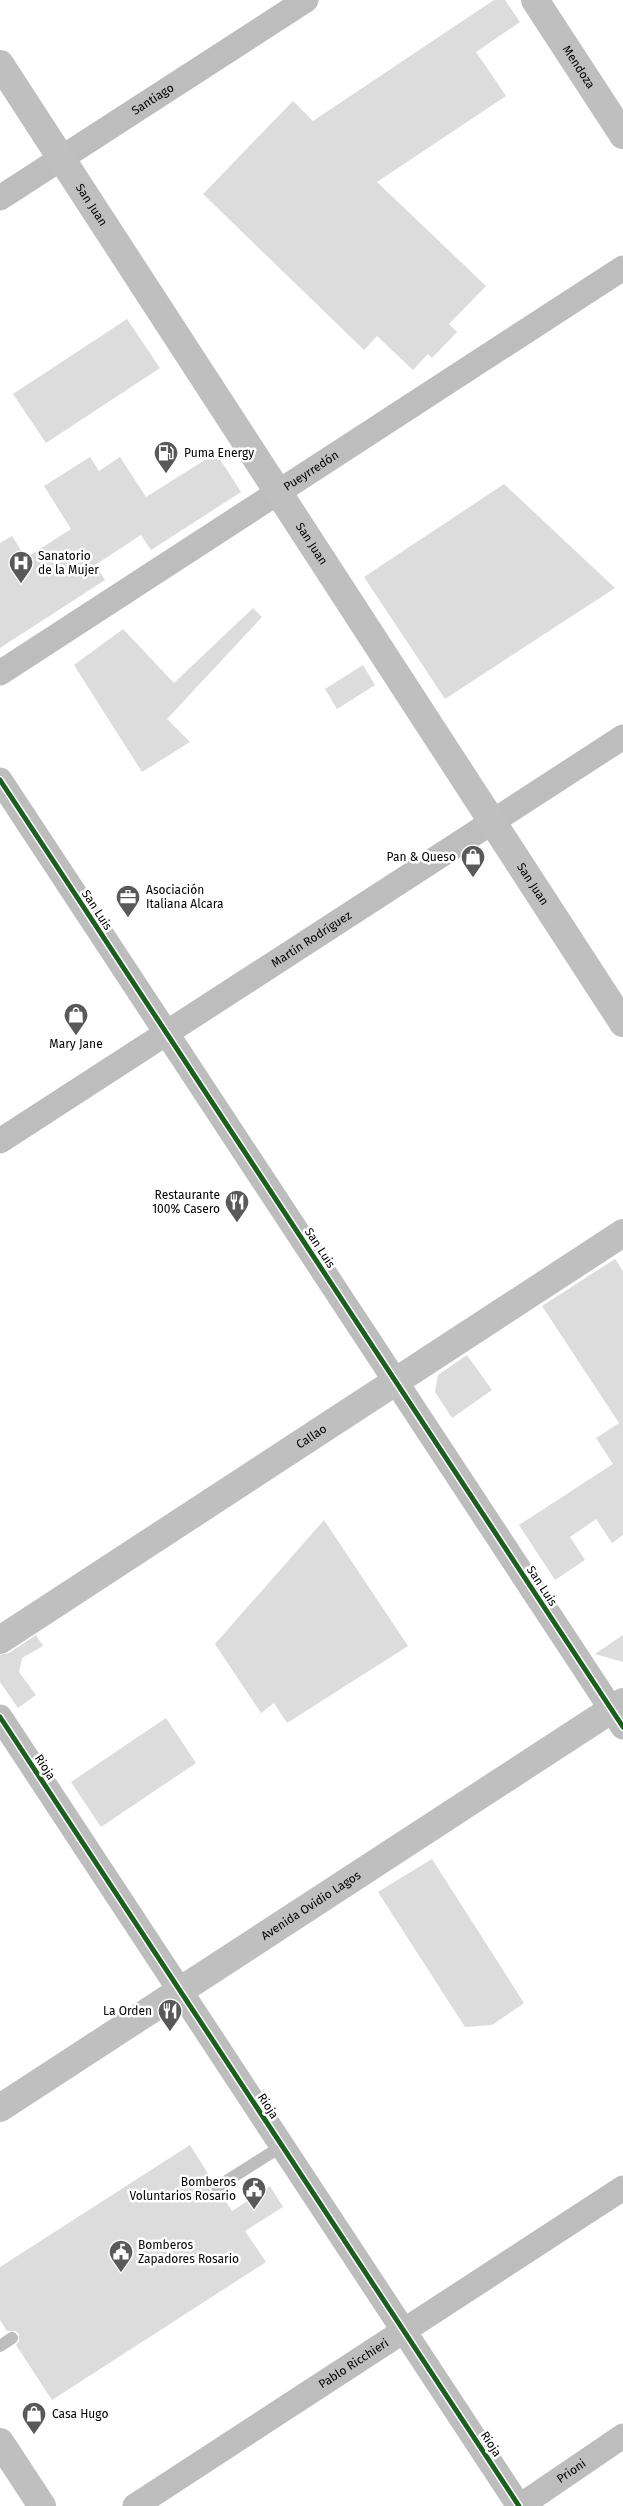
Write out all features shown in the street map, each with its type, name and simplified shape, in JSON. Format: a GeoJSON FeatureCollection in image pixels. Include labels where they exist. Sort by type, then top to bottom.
{"type":"FeatureCollection","features":[{"type":"Feature","properties":{"kind":"main road","name":"Mendoza"},"geometry":{"type":"LineString","coordinates":[[535,0],[623,135]]}},
{"type":"Feature","properties":{"kind":"main road","name":"San Juan"},"geometry":{"type":"LineString","coordinates":[[0,64],[623,1023]]}},
{"type":"Feature","properties":{"kind":"main road","name":"Callao"},"geometry":{"type":"LineString","coordinates":[[0,1640],[623,1233]]}},
{"type":"Feature","properties":{"kind":"main road","name":"Avenida Ovidio Lagos"},"geometry":{"type":"LineString","coordinates":[[0,2108],[180,1990],[619,1713]]}},
{"type":"Feature","properties":{"kind":"main road"},"geometry":{"type":"LineString","coordinates":[[0,2442],[42,2506]]}},
{"type":"Feature","properties":{"kind":"street","name":"Santiago"},"geometry":{"type":"LineString","coordinates":[[0,198],[306,0]]}},
{"type":"Feature","properties":{"kind":"street","name":"Pueyrredón"},"geometry":{"type":"LineString","coordinates":[[0,673],[623,268]]}},
{"type":"Feature","properties":{"kind":"street","name":"Martín Rodríguez"},"geometry":{"type":"LineString","coordinates":[[0,1141],[623,737]]}},
{"type":"Feature","properties":{"kind":"street","name":"San Luis"},"geometry":{"type":"LineString","coordinates":[[0,780],[396,1382],[619,1713]]}},
{"type":"Feature","properties":{"kind":"street","name":"Rioja"},"geometry":{"type":"LineString","coordinates":[[0,1717],[519,2506]]}},
{"type":"Feature","properties":{"kind":"street","name":"Pablo Ricchieri"},"geometry":{"type":"LineString","coordinates":[[135,2506],[623,2188]]}},
{"type":"Feature","properties":{"kind":"street","name":"Prioni"},"geometry":{"type":"LineString","coordinates":[[519,2506],[623,2436]]}},
{"type":"Feature","properties":{"kind":"lane"},"geometry":{"type":"LineString","coordinates":[[216,2187],[282,2146]]}},
{"type":"Feature","properties":{"kind":"lane"},"geometry":{"type":"LineString","coordinates":[[0,2346],[12,2338]]}},
{"type":"Feature","properties":{"kind":"building"},"geometry":{"type":"Polygon","coordinates":[[[494,0],[505,0],[520,22],[476,52],[506,96],[377,182],[486,286],[449,324],[457,332],[432,358],[428,354],[413,370],[377,336],[364,350],[203,194],[293,101],[313,121],[494,0]]]}},
{"type":"Feature","properties":{"kind":"building"},"geometry":{"type":"Polygon","coordinates":[[[127,319],[160,368],[46,443],[13,394],[127,319]]]}},
{"type":"Feature","properties":{"kind":"building"},"geometry":{"type":"Polygon","coordinates":[[[216,453],[241,492],[151,550],[141,535],[95,565],[105,580],[0,648],[0,543],[12,536],[26,558],[71,529],[44,486],[90,457],[99,471],[120,457],[146,497],[216,453]]]}},
{"type":"Feature","properties":{"kind":"building"},"geometry":{"type":"Polygon","coordinates":[[[504,484],[615,588],[445,699],[364,577],[504,484]]]}},
{"type":"Feature","properties":{"kind":"building"},"geometry":{"type":"Polygon","coordinates":[[[253,608],[262,617],[167,719],[190,742],[142,772],[74,665],[123,629],[174,683],[253,608]]]}},
{"type":"Feature","properties":{"kind":"building"},"geometry":{"type":"Polygon","coordinates":[[[363,665],[375,685],[337,709],[325,689],[363,665]]]}},
{"type":"Feature","properties":{"kind":"building"},"geometry":{"type":"Polygon","coordinates":[[[615,1259],[623,1271],[623,1535],[612,1543],[596,1519],[570,1537],[585,1560],[555,1580],[519,1525],[613,1464],[596,1438],[619,1423],[542,1306],[615,1259]]]}},
{"type":"Feature","properties":{"kind":"building"},"geometry":{"type":"Polygon","coordinates":[[[467,1355],[492,1390],[452,1418],[435,1392],[438,1375],[467,1355]]]}},
{"type":"Feature","properties":{"kind":"building"},"geometry":{"type":"Polygon","coordinates":[[[324,1520],[408,1646],[287,1723],[274,1703],[261,1713],[215,1644],[324,1520]]]}},
{"type":"Feature","properties":{"kind":"building"},"geometry":{"type":"Polygon","coordinates":[[[36,1635],[43,1646],[22,1658],[19,1672],[36,1695],[18,1708],[0,1682],[0,1655],[9,1653],[36,1635]]]}},
{"type":"Feature","properties":{"kind":"building"},"geometry":{"type":"Polygon","coordinates":[[[623,1635],[623,1662],[595,1654],[623,1635]]]}},
{"type":"Feature","properties":{"kind":"building"},"geometry":{"type":"Polygon","coordinates":[[[166,1718],[196,1763],[101,1827],[71,1782],[166,1718]]]}},
{"type":"Feature","properties":{"kind":"building"},"geometry":{"type":"Polygon","coordinates":[[[432,1859],[524,2003],[492,2025],[465,2027],[378,1892],[432,1859]]]}},
{"type":"Feature","properties":{"kind":"building"},"geometry":{"type":"Polygon","coordinates":[[[190,2145],[212,2180],[209,2187],[210,2192],[217,2195],[221,2194],[232,2211],[270,2186],[283,2207],[245,2231],[266,2262],[52,2400],[16,2345],[19,2341],[19,2334],[15,2331],[7,2331],[0,2320],[0,2267],[190,2145]]]}},
{"type":"Feature","properties":{"kind":"cycle path"},"geometry":{"type":"LineString","coordinates":[[0,780],[623,1727]]}},
{"type":"Feature","properties":{"kind":"cycle path"},"geometry":{"type":"LineString","coordinates":[[0,1717],[519,2506]]}},
{"type":"Feature","properties":{"kind":"place","name":"Puma Energy"},"geometry":{"type":"Point","coordinates":[166,474]}},
{"type":"Feature","properties":{"kind":"place","name":"Sanatorio de la Mujer"},"geometry":{"type":"Point","coordinates":[21,584]}},
{"type":"Feature","properties":{"kind":"place","name":"Pan & Queso"},"geometry":{"type":"Point","coordinates":[473,878]}},
{"type":"Feature","properties":{"kind":"place","name":"Asociación Italiana Alcara"},"geometry":{"type":"Point","coordinates":[128,918]}},
{"type":"Feature","properties":{"kind":"place","name":"Mary Jane"},"geometry":{"type":"Point","coordinates":[76,1036]}},
{"type":"Feature","properties":{"kind":"place","name":"Restaurante 100% Casero"},"geometry":{"type":"Point","coordinates":[237,1223]}},
{"type":"Feature","properties":{"kind":"place","name":"La Orden"},"geometry":{"type":"Point","coordinates":[170,2032]}},
{"type":"Feature","properties":{"kind":"place","name":"Bomberos Voluntarios Rosario"},"geometry":{"type":"Point","coordinates":[254,2210]}},
{"type":"Feature","properties":{"kind":"place","name":"Bomberos Zapadores Rosario"},"geometry":{"type":"Point","coordinates":[121,2273]}},
{"type":"Feature","properties":{"kind":"place","name":"Casa Hugo"},"geometry":{"type":"Point","coordinates":[34,2435]}}]}
